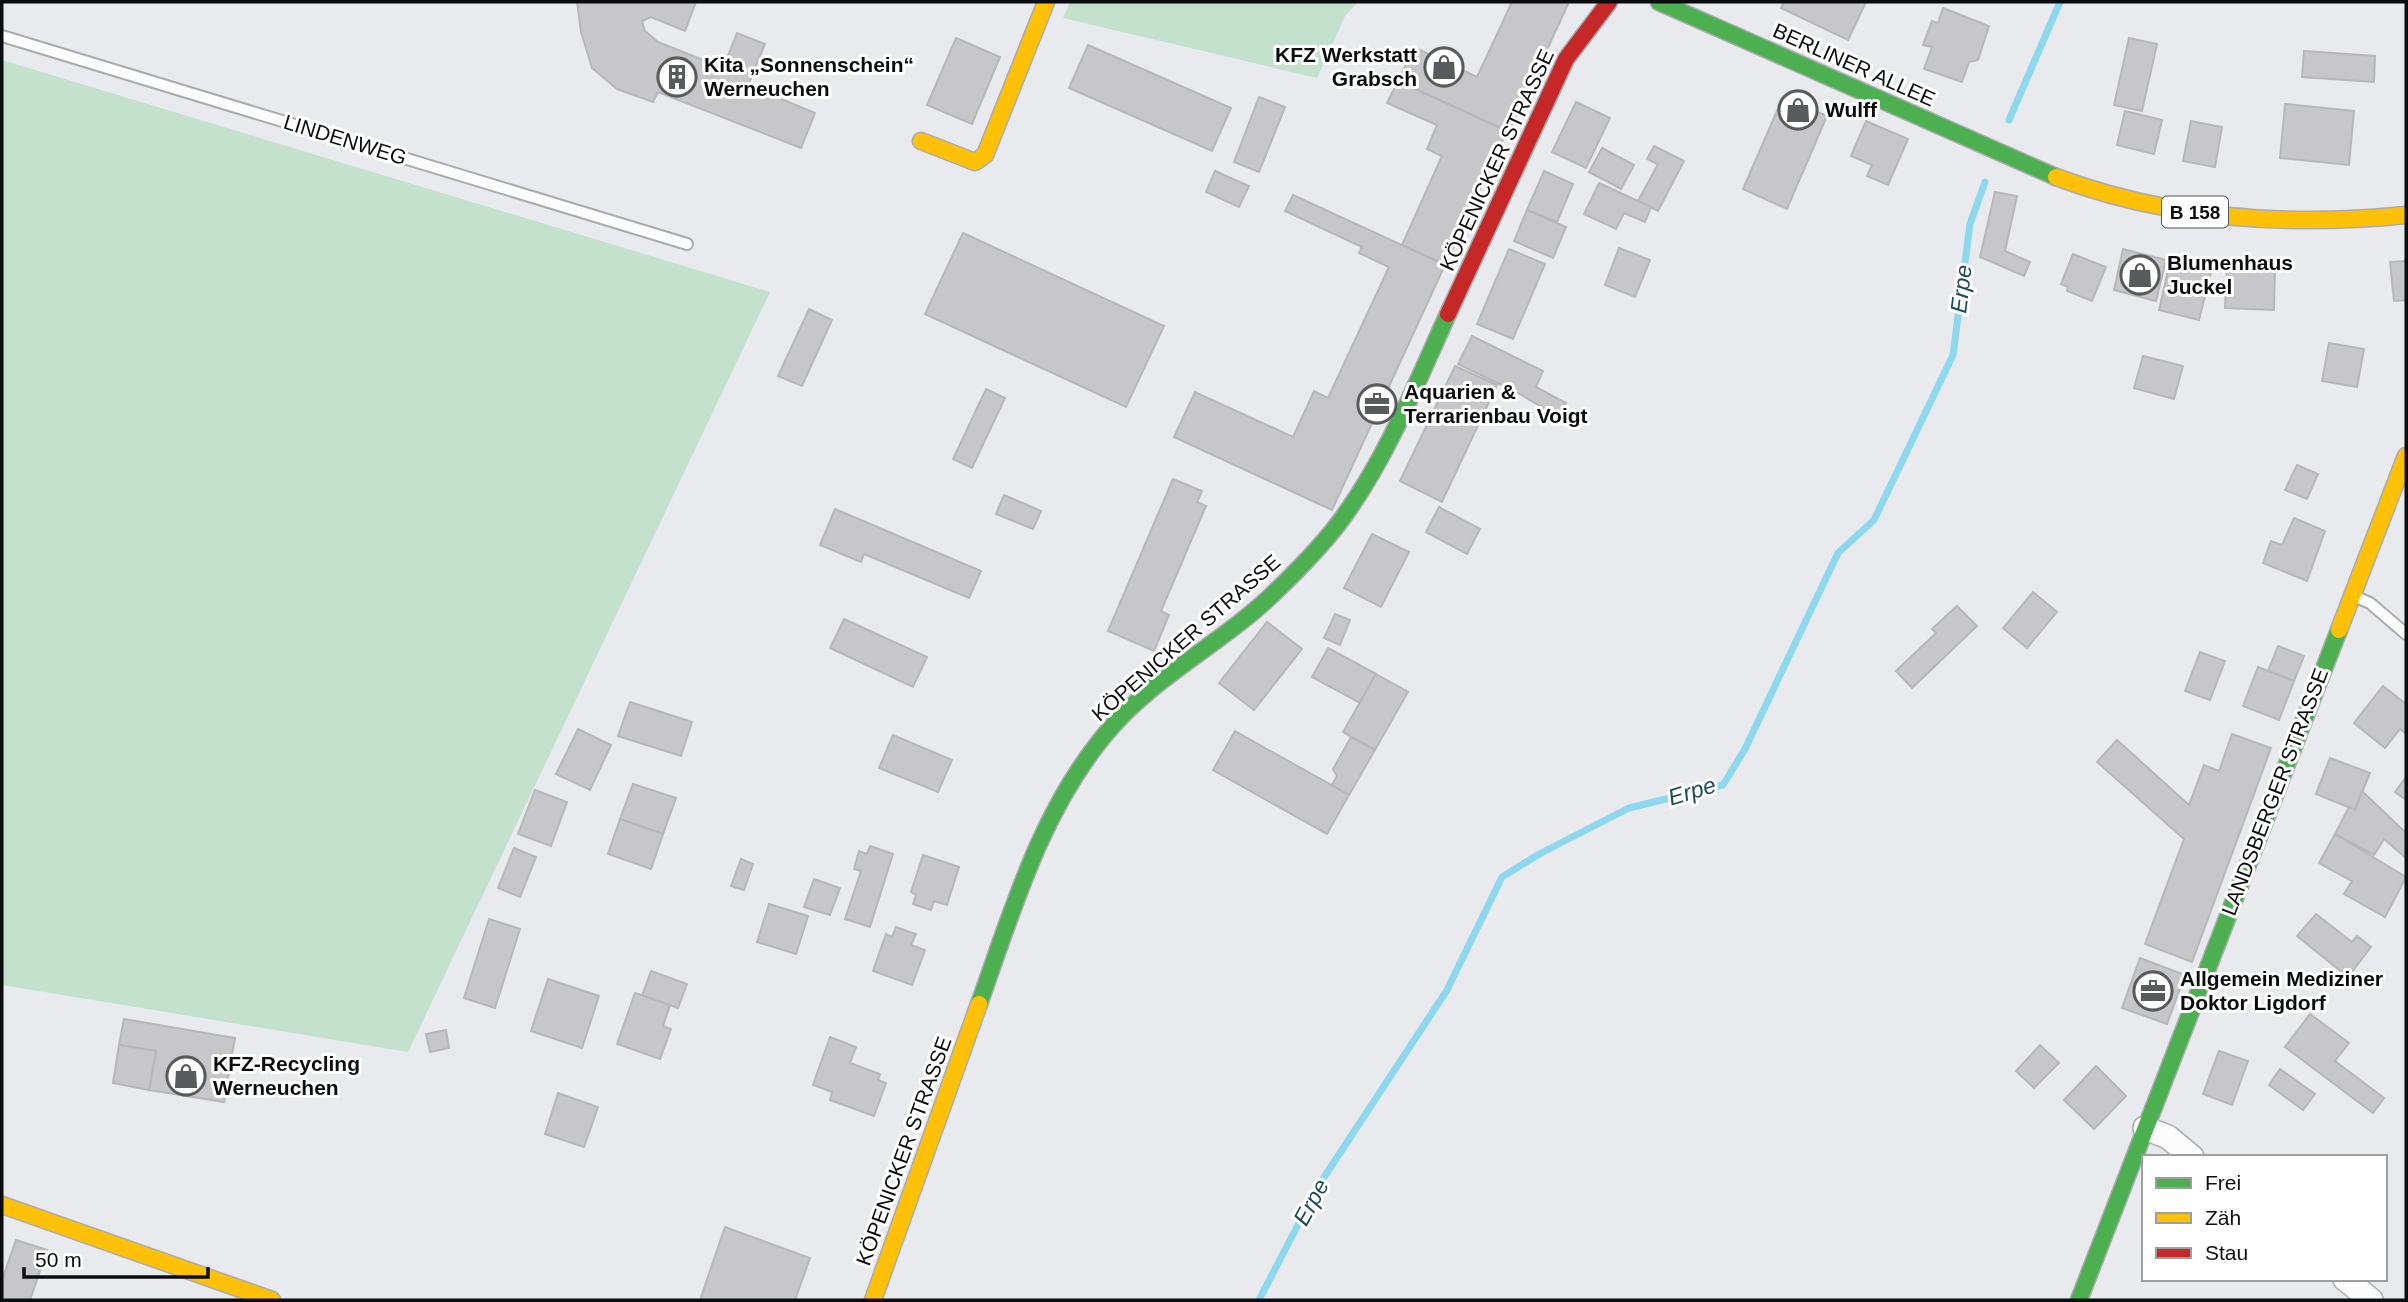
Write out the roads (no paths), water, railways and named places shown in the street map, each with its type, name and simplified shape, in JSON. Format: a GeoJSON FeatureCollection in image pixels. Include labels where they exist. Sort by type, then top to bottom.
{"type":"FeatureCollection","features":[{"type":"Feature","properties":{"kind":"street"},"geometry":{"type":"LineString","coordinates":[[921,141],[975,162],[985,155],[1046,2]]}},
{"type":"Feature","properties":{"kind":"street","name":"KÖPENICKER STRASSE"},"geometry":{"type":"LineString","coordinates":[[873,1300],[1030,865],[1057,805],[1083,763],[1119,719],[1272,595],[1344,517],[1398,423],[1566,59],[1609,2]]}},
{"type":"Feature","properties":{"kind":"street","name":"BERLINER ALLEE"},"geometry":{"type":"LineString","coordinates":[[1659,2],[1992,150],[2095,190],[2148,204],[2221,216],[2284,221],[2347,221],[2406,215]]}},
{"type":"Feature","properties":{"kind":"street","name":"LANDSBERGER STRASSE"},"geometry":{"type":"LineString","coordinates":[[2079,1300],[2350,594],[2406,456]]}},
{"type":"Feature","properties":{"kind":"street"},"geometry":{"type":"LineString","coordinates":[[2145,1128],[2168,1137],[2190,1155]]}},
{"type":"Feature","properties":{"kind":"street"},"geometry":{"type":"LineString","coordinates":[[2,1205],[272,1300]]}},
{"type":"Feature","properties":{"kind":"street"},"geometry":{"type":"LineString","coordinates":[[2347,1281],[2371,1300]]}},
{"type":"Feature","properties":{"kind":"lane","name":"LINDENWEG"},"geometry":{"type":"LineString","coordinates":[[2,36],[687,244]]}},
{"type":"Feature","properties":{"kind":"lane"},"geometry":{"type":"LineString","coordinates":[[2350,594],[2370,603],[2406,634]]}},
{"type":"Feature","properties":{"kind":"waterway","name":"Erpe"},"geometry":{"type":"LineString","coordinates":[[2009,120],[2060,2]]}},
{"type":"Feature","properties":{"kind":"waterway","name":"Erpe"},"geometry":{"type":"LineString","coordinates":[[1259,1300],[1317,1188],[1447,990],[1502,877],[1541,853],[1629,808],[1723,785],[1745,749],[1838,553],[1874,520],[1953,355],[1970,224],[1985,182]]}},
{"type":"Feature","properties":{"kind":"place","name":"KFZ Werkstatt Grabsch"},"geometry":{"type":"Point","coordinates":[1444,67]}},
{"type":"Feature","properties":{"kind":"place","name":"Kita „Sonnenschein“ Werneuchen"},"geometry":{"type":"Point","coordinates":[677,77]}},
{"type":"Feature","properties":{"kind":"place","name":"Wulff"},"geometry":{"type":"Point","coordinates":[1798,110]}},
{"type":"Feature","properties":{"kind":"place","name":"Blumenhaus Juckel"},"geometry":{"type":"Point","coordinates":[2140,275]}},
{"type":"Feature","properties":{"kind":"place","name":"Aquarien & Terrarienbau Voigt"},"geometry":{"type":"Point","coordinates":[1377,404]}},
{"type":"Feature","properties":{"kind":"place","name":"Allgemein Mediziner Doktor Ligdorf"},"geometry":{"type":"Point","coordinates":[2153,991]}},
{"type":"Feature","properties":{"kind":"place","name":"KFZ-Recycling Werneuchen"},"geometry":{"type":"Point","coordinates":[186,1076]}}]}
